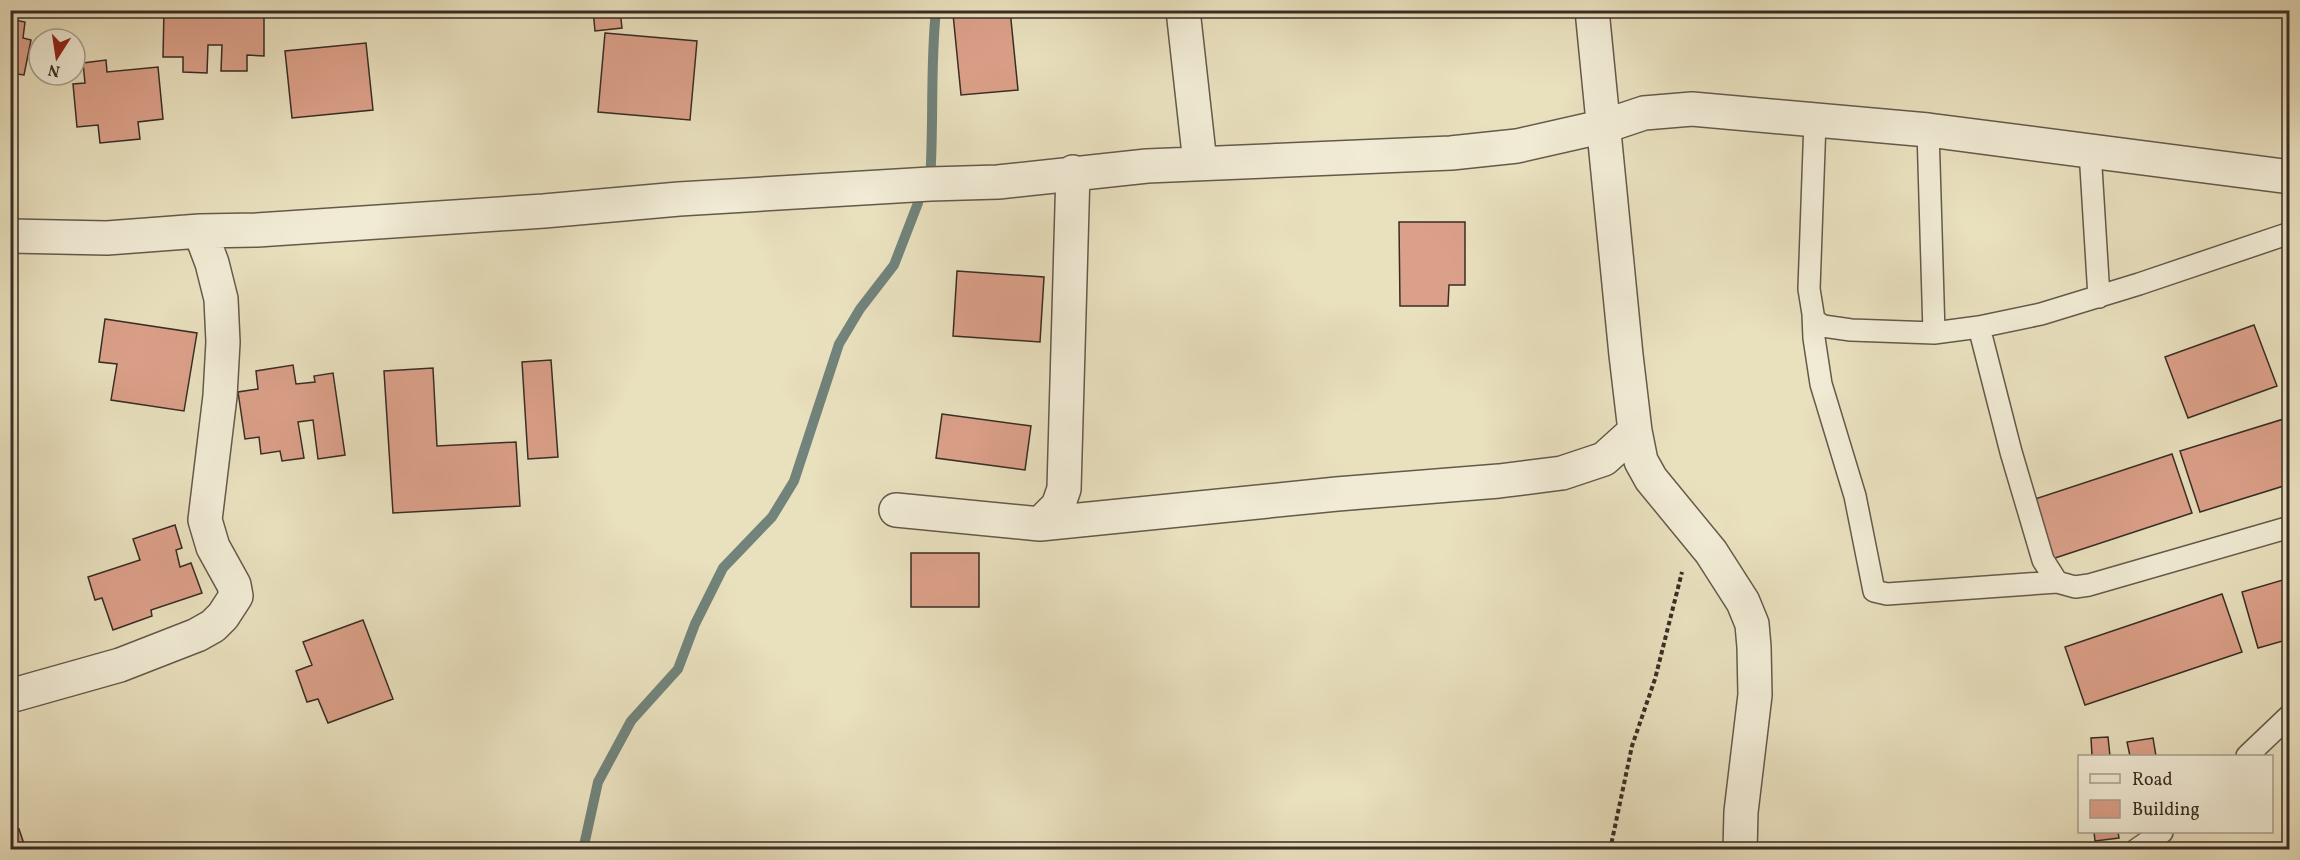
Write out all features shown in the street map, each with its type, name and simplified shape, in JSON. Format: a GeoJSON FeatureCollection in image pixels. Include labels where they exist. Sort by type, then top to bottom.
{"type":"FeatureCollection","features":[{"type":"Feature","properties":{"kind":"street"},"geometry":{"type":"LineString","coordinates":[[1183,10],[1200,163]]}},
{"type":"Feature","properties":{"kind":"street"},"geometry":{"type":"LineString","coordinates":[[1592,10],[1635,431],[1641,461],[1651,479],[1711,552],[1743,602],[1752,624],[1755,695],[1741,812],[1740,849]]}},
{"type":"Feature","properties":{"kind":"street"},"geometry":{"type":"LineString","coordinates":[[10,236],[107,238],[200,231],[257,230],[450,218],[690,198],[998,182],[1073,172],[1200,163],[1451,153],[1517,146],[1605,126],[1644,113],[1692,109],[1928,130],[2289,177]]}},
{"type":"Feature","properties":{"kind":"street"},"geometry":{"type":"LineString","coordinates":[[1040,524],[1051,514],[1064,495],[1073,172]]}},
{"type":"Feature","properties":{"kind":"street"},"geometry":{"type":"LineString","coordinates":[[10,696],[120,665],[197,635],[213,626],[224,616],[236,596],[236,590],[213,547],[205,520],[220,396],[223,342],[221,298],[212,263],[200,231]]}},
{"type":"Feature","properties":{"kind":"street"},"geometry":{"type":"LineString","coordinates":[[896,510],[1040,524],[1562,473],[1604,459],[1635,431]]}},
{"type":"Feature","properties":{"kind":"lane"},"geometry":{"type":"LineString","coordinates":[[1815,121],[1809,289],[1814,338],[1821,384],[1855,496],[1874,591],[1887,594],[2057,582],[2069,586],[2089,585],[2289,527]]}},
{"type":"Feature","properties":{"kind":"lane"},"geometry":{"type":"LineString","coordinates":[[1928,130],[1934,333]]}},
{"type":"Feature","properties":{"kind":"lane"},"geometry":{"type":"LineString","coordinates":[[2090,151],[2099,297]]}},
{"type":"Feature","properties":{"kind":"lane"},"geometry":{"type":"LineString","coordinates":[[1813,314],[1816,322],[1824,326],[1851,330],[1934,333],[1979,327],[2041,314],[2099,297],[2289,233]]}},
{"type":"Feature","properties":{"kind":"lane"},"geometry":{"type":"LineString","coordinates":[[1979,327],[2011,452],[2043,560],[2057,582]]}},
{"type":"Feature","properties":{"kind":"lane"},"geometry":{"type":"LineString","coordinates":[[2248,755],[2289,715]]}},
{"type":"Feature","properties":{"kind":"lane"},"geometry":{"type":"LineString","coordinates":[[2136,849],[2159,833]]}},
{"type":"Feature","properties":{"kind":"path"},"geometry":{"type":"LineString","coordinates":[[1610,849],[1632,746],[1655,679],[1692,530]]}},
{"type":"Feature","properties":{"kind":"building"},"geometry":{"type":"Polygon","coordinates":[[[164,10],[264,10],[264,56],[247,55],[247,71],[221,71],[222,45],[208,45],[207,73],[183,72],[183,57],[163,57],[164,10]]]}},
{"type":"Feature","properties":{"kind":"building"},"geometry":{"type":"Polygon","coordinates":[[[593,10],[620,10],[622,28],[595,31],[593,10]]]}},
{"type":"Feature","properties":{"kind":"building"},"geometry":{"type":"Polygon","coordinates":[[[1010,10],[1018,90],[961,95],[953,14],[1010,10]]]}},
{"type":"Feature","properties":{"kind":"building"},"geometry":{"type":"Polygon","coordinates":[[[10,19],[25,22],[23,38],[27,39],[27,60],[24,75],[10,73],[10,19]]]}},
{"type":"Feature","properties":{"kind":"building"},"geometry":{"type":"Polygon","coordinates":[[[605,33],[697,41],[690,120],[598,112],[605,33]]]}},
{"type":"Feature","properties":{"kind":"building"},"geometry":{"type":"Polygon","coordinates":[[[366,43],[373,110],[292,118],[285,51],[366,43]]]}},
{"type":"Feature","properties":{"kind":"building"},"geometry":{"type":"Polygon","coordinates":[[[106,60],[107,72],[158,67],[163,119],[138,122],[140,139],[100,143],[98,125],[77,127],[73,87],[87,87],[87,62],[106,60]]]}},
{"type":"Feature","properties":{"kind":"building"},"geometry":{"type":"Polygon","coordinates":[[[1399,222],[1465,222],[1465,285],[1449,285],[1448,306],[1400,306],[1399,222]]]}},
{"type":"Feature","properties":{"kind":"building"},"geometry":{"type":"Polygon","coordinates":[[[957,271],[1044,277],[1040,342],[953,336],[957,271]]]}},
{"type":"Feature","properties":{"kind":"building"},"geometry":{"type":"Polygon","coordinates":[[[105,319],[197,333],[184,411],[111,400],[117,364],[99,362],[105,319]]]}},
{"type":"Feature","properties":{"kind":"building"},"geometry":{"type":"Polygon","coordinates":[[[2254,325],[2277,386],[2188,418],[2165,357],[2254,325]]]}},
{"type":"Feature","properties":{"kind":"building"},"geometry":{"type":"Polygon","coordinates":[[[551,360],[558,457],[528,459],[522,362],[551,360]]]}},
{"type":"Feature","properties":{"kind":"building"},"geometry":{"type":"Polygon","coordinates":[[[293,365],[296,384],[315,382],[314,376],[333,373],[345,455],[318,459],[313,420],[298,422],[304,458],[282,461],[280,451],[261,454],[259,437],[245,439],[238,392],[258,389],[256,371],[293,365]]]}},
{"type":"Feature","properties":{"kind":"building"},"geometry":{"type":"Polygon","coordinates":[[[433,368],[437,446],[516,442],[520,506],[393,513],[384,371],[433,368]]]}},
{"type":"Feature","properties":{"kind":"building"},"geometry":{"type":"Polygon","coordinates":[[[942,414],[1031,426],[1025,470],[936,458],[942,414]]]}},
{"type":"Feature","properties":{"kind":"building"},"geometry":{"type":"Polygon","coordinates":[[[2290,417],[2290,484],[2200,512],[2180,451],[2290,417]]]}},
{"type":"Feature","properties":{"kind":"building"},"geometry":{"type":"Polygon","coordinates":[[[2172,454],[2192,513],[2052,559],[2032,500],[2172,454]]]}},
{"type":"Feature","properties":{"kind":"building"},"geometry":{"type":"Polygon","coordinates":[[[175,525],[182,548],[176,550],[180,567],[191,563],[202,593],[151,610],[152,616],[113,630],[102,598],[95,600],[88,577],[140,560],[133,539],[175,525]]]}},
{"type":"Feature","properties":{"kind":"building"},"geometry":{"type":"Polygon","coordinates":[[[911,553],[979,553],[979,607],[911,607],[911,553]]]}},
{"type":"Feature","properties":{"kind":"building"},"geometry":{"type":"Polygon","coordinates":[[[2290,578],[2290,639],[2258,648],[2242,592],[2290,578]]]}},
{"type":"Feature","properties":{"kind":"building"},"geometry":{"type":"Polygon","coordinates":[[[2222,594],[2242,652],[2085,705],[2065,647],[2222,594]]]}},
{"type":"Feature","properties":{"kind":"building"},"geometry":{"type":"Polygon","coordinates":[[[363,620],[393,699],[328,723],[318,699],[307,702],[296,671],[312,665],[303,642],[363,620]]]}},
{"type":"Feature","properties":{"kind":"building"},"geometry":{"type":"Polygon","coordinates":[[[2108,737],[2110,755],[2092,755],[2091,738],[2108,737]]]}},
{"type":"Feature","properties":{"kind":"building"},"geometry":{"type":"Polygon","coordinates":[[[2153,738],[2156,755],[2130,755],[2127,742],[2153,738]]]}},
{"type":"Feature","properties":{"kind":"building"},"geometry":{"type":"Polygon","coordinates":[[[19,829],[26,850],[10,850],[10,832],[19,829]]]}},
{"type":"Feature","properties":{"kind":"building"},"geometry":{"type":"Polygon","coordinates":[[[2094,833],[2118,833],[2119,838],[2095,841],[2094,833]]]}},
{"type":"Feature","properties":{"kind":"waterway"},"geometry":{"type":"LineString","coordinates":[[930,181],[936,10]]}},
{"type":"Feature","properties":{"kind":"waterway"},"geometry":{"type":"LineString","coordinates":[[583,850],[598,782],[631,721],[678,669],[695,624],[723,568],[772,517],[794,481],[839,344],[860,309],[894,265],[918,203]]}}]}
